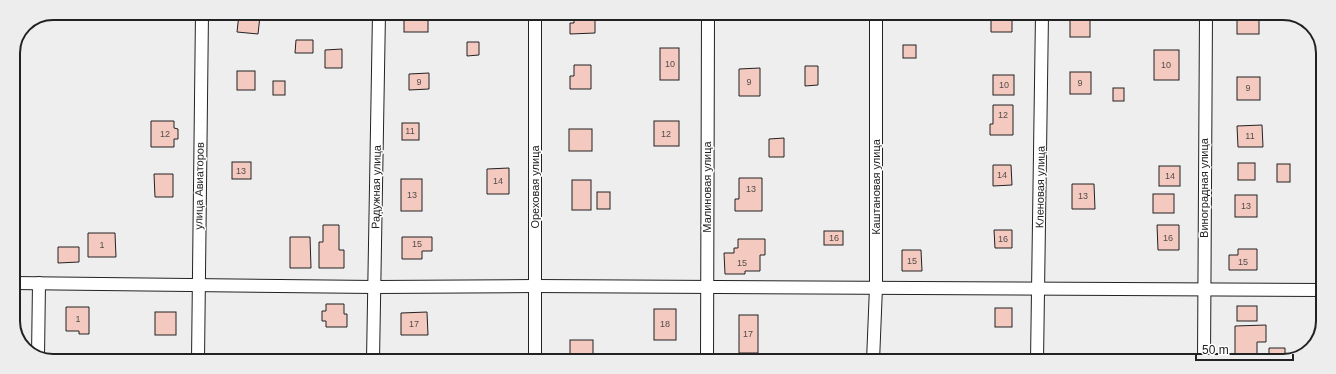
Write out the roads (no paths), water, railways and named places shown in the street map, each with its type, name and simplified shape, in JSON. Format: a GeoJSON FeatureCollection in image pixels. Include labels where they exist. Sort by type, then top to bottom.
{"type":"FeatureCollection","features":[{"type":"Feature","properties":{"kind":"street","name":"улица Авиаторов"},"geometry":{"type":"LineString","coordinates":[[198,354],[202,20]]}},
{"type":"Feature","properties":{"kind":"street","name":"Радужная улица"},"geometry":{"type":"LineString","coordinates":[[373,354],[379,20]]}},
{"type":"Feature","properties":{"kind":"street","name":"Ореховая улица"},"geometry":{"type":"LineString","coordinates":[[535,20],[535,354]]}},
{"type":"Feature","properties":{"kind":"street","name":"Малиновая улица"},"geometry":{"type":"LineString","coordinates":[[707,354],[708,20]]}},
{"type":"Feature","properties":{"kind":"street","name":"Каштановая улица"},"geometry":{"type":"LineString","coordinates":[[874,354],[876,287],[876,20]]}},
{"type":"Feature","properties":{"kind":"street","name":"Кленовая улица"},"geometry":{"type":"LineString","coordinates":[[1037,354],[1042,20]]}},
{"type":"Feature","properties":{"kind":"street","name":"Виноградная улица"},"geometry":{"type":"LineString","coordinates":[[1204,354],[1203,289],[1206,20]]}},
{"type":"Feature","properties":{"kind":"street"},"geometry":{"type":"LineString","coordinates":[[20,283],[375,287],[706,286],[1316,290]]}},
{"type":"Feature","properties":{"kind":"street"},"geometry":{"type":"LineString","coordinates":[[38,350],[39,283]]}}]}
